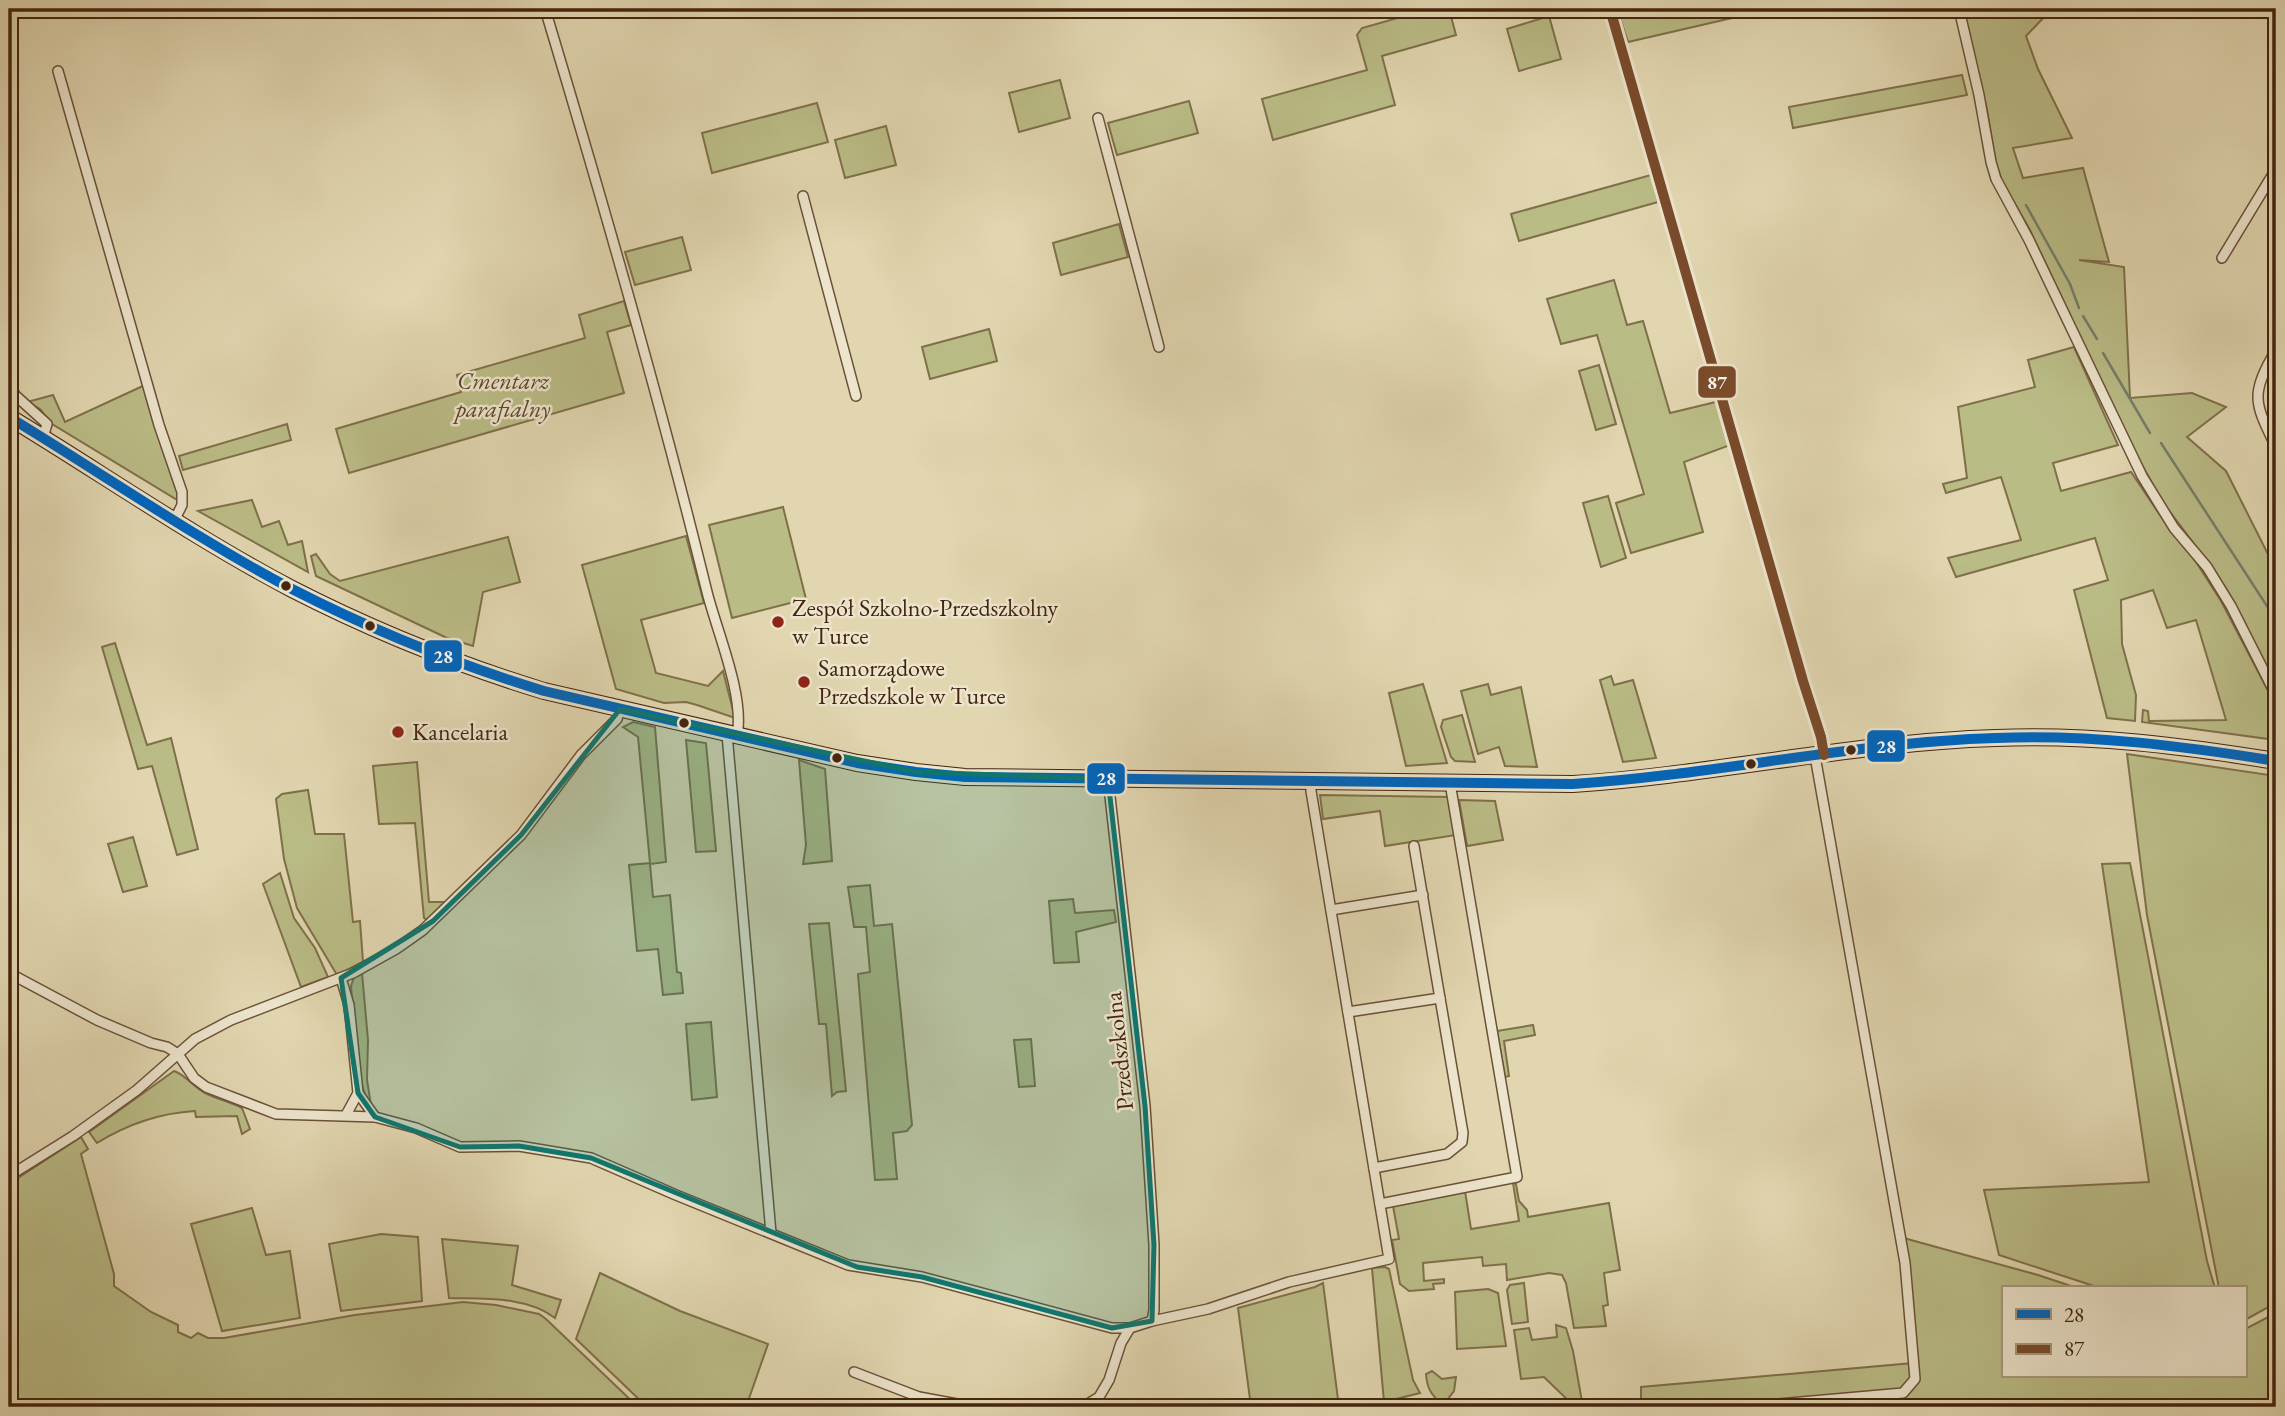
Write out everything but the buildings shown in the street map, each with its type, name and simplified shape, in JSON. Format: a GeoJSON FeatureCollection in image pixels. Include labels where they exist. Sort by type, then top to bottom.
{"type":"FeatureCollection","features":[{"type":"Feature","properties":{"kind":"main road"},"geometry":{"type":"LineString","coordinates":[[9,417],[293,589],[366,623],[503,678],[732,735],[857,763],[916,772],[965,777],[1573,784],[1621,781],[1967,739],[2063,737],[2138,741],[2276,761]]}},
{"type":"Feature","properties":{"kind":"street"},"geometry":{"type":"LineString","coordinates":[[545,9],[680,482],[738,705],[740,723],[732,735],[771,1233]]}},
{"type":"Feature","properties":{"kind":"street"},"geometry":{"type":"LineString","coordinates":[[1610,9],[1802,681],[1821,737],[1819,756],[1905,1263],[1915,1379],[1903,1393],[1744,1407]]}},
{"type":"Feature","properties":{"kind":"street"},"geometry":{"type":"LineString","coordinates":[[1959,9],[1996,179],[2029,240],[2142,476],[2174,528],[2207,566],[2231,606],[2276,695]]}},
{"type":"Feature","properties":{"kind":"street"},"geometry":{"type":"LineString","coordinates":[[58,71],[159,425],[182,492],[182,505],[175,519]]}},
{"type":"Feature","properties":{"kind":"street"},"geometry":{"type":"LineString","coordinates":[[1098,118],[1159,347]]}},
{"type":"Feature","properties":{"kind":"street"},"geometry":{"type":"LineString","coordinates":[[2222,258],[2276,169]]}},
{"type":"Feature","properties":{"kind":"street"},"geometry":{"type":"LineString","coordinates":[[803,197],[856,396]]}},
{"type":"Feature","properties":{"kind":"street"},"geometry":{"type":"LineString","coordinates":[[2276,350],[2262,375],[2257,396],[2262,419],[2276,447]]}},
{"type":"Feature","properties":{"kind":"street"},"geometry":{"type":"LineString","coordinates":[[9,382],[15,395],[47,424],[43,438]]}},
{"type":"Feature","properties":{"kind":"street"},"geometry":{"type":"LineString","coordinates":[[9,1175],[82,1130],[145,1083],[195,1039],[228,1022],[341,978],[381,958],[423,930],[531,824],[581,755],[617,719],[620,709]]}},
{"type":"Feature","properties":{"kind":"street","name":"Przedszkolna"},"geometry":{"type":"LineString","coordinates":[[1108,779],[1144,1106],[1154,1245],[1152,1321]]}},
{"type":"Feature","properties":{"kind":"street"},"geometry":{"type":"LineString","coordinates":[[9,972],[97,1020],[167,1047],[178,1054],[184,1067],[206,1087],[276,1114],[376,1117],[416,1128],[460,1147],[519,1146],[591,1158],[857,1267],[922,1277],[1086,1322],[1112,1328],[1130,1328],[1208,1310],[1289,1282],[1389,1259],[1311,781]]}},
{"type":"Feature","properties":{"kind":"street"},"geometry":{"type":"LineString","coordinates":[[1380,1203],[1517,1177],[1450,783]]}},
{"type":"Feature","properties":{"kind":"street"},"geometry":{"type":"LineString","coordinates":[[1374,1168],[1447,1154],[1462,1142],[1463,1133],[1415,846]]}},
{"type":"Feature","properties":{"kind":"street"},"geometry":{"type":"LineString","coordinates":[[1331,909],[1423,895]]}},
{"type":"Feature","properties":{"kind":"street"},"geometry":{"type":"LineString","coordinates":[[341,978],[349,1004],[358,1093],[376,1117]]}},
{"type":"Feature","properties":{"kind":"street"},"geometry":{"type":"LineString","coordinates":[[1348,1012],[1440,998]]}},
{"type":"Feature","properties":{"kind":"street"},"geometry":{"type":"LineString","coordinates":[[346,1115],[358,1093]]}},
{"type":"Feature","properties":{"kind":"street"},"geometry":{"type":"LineString","coordinates":[[1047,1407],[1086,1405],[1099,1397],[1109,1380],[1121,1343],[1130,1328]]}},
{"type":"Feature","properties":{"kind":"street"},"geometry":{"type":"LineString","coordinates":[[854,1372],[919,1397],[973,1407]]}},
{"type":"Feature","properties":{"kind":"highlighted area"},"geometry":{"type":"Polygon","coordinates":[[[620,709],[916,772],[1108,779],[1145,1106],[1154,1245],[1152,1321],[1112,1328],[922,1277],[857,1267],[591,1158],[519,1146],[460,1147],[375,1117],[358,1093],[341,978],[433,921],[521,835],[620,709]]]}},
{"type":"Feature","properties":{"kind":"green space"},"geometry":{"type":"Polygon","coordinates":[[[1429,9],[1449,9],[1456,35],[1382,56],[1395,105],[1273,140],[1262,99],[1367,70],[1357,35],[1362,28],[1429,9]]]}},
{"type":"Feature","properties":{"kind":"green space"},"geometry":{"type":"Polygon","coordinates":[[[1617,9],[1771,9],[1628,42],[1617,9]]]}},
{"type":"Feature","properties":{"kind":"green space"},"geometry":{"type":"Polygon","coordinates":[[[1963,9],[2048,9],[2048,13],[2026,36],[2038,69],[2072,138],[2013,148],[2023,178],[2083,168],[2109,262],[2079,260],[2124,267],[2130,398],[2192,393],[2226,407],[2187,437],[2226,471],[2276,570],[2276,688],[2201,553],[2161,500],[2127,437],[2030,230],[2002,181],[1963,9]]]}},
{"type":"Feature","properties":{"kind":"green space"},"geometry":{"type":"Polygon","coordinates":[[[1549,16],[1561,59],[1519,71],[1507,29],[1549,16]]]}},
{"type":"Feature","properties":{"kind":"green space"},"geometry":{"type":"Polygon","coordinates":[[[1962,75],[1967,95],[1793,128],[1789,107],[1962,75]]]}},
{"type":"Feature","properties":{"kind":"green space"},"geometry":{"type":"Polygon","coordinates":[[[1060,80],[1070,118],[1019,132],[1009,93],[1060,80]]]}},
{"type":"Feature","properties":{"kind":"green space"},"geometry":{"type":"Polygon","coordinates":[[[1189,101],[1198,133],[1117,155],[1108,123],[1189,101]]]}},
{"type":"Feature","properties":{"kind":"green space"},"geometry":{"type":"Polygon","coordinates":[[[817,103],[828,142],[712,173],[702,133],[817,103]]]}},
{"type":"Feature","properties":{"kind":"green space"},"geometry":{"type":"Polygon","coordinates":[[[886,126],[896,165],[845,178],[835,140],[886,126]]]}},
{"type":"Feature","properties":{"kind":"green space"},"geometry":{"type":"Polygon","coordinates":[[[1651,175],[1658,202],[1519,241],[1511,214],[1651,175]]]}},
{"type":"Feature","properties":{"kind":"green space"},"geometry":{"type":"Polygon","coordinates":[[[1119,224],[1128,257],[1061,275],[1053,243],[1119,224]]]}},
{"type":"Feature","properties":{"kind":"green space"},"geometry":{"type":"Polygon","coordinates":[[[682,237],[691,270],[635,285],[625,252],[682,237]]]}},
{"type":"Feature","properties":{"kind":"green space"},"geometry":{"type":"Polygon","coordinates":[[[1614,280],[1627,325],[1643,321],[1670,413],[1720,401],[1733,444],[1684,462],[1703,532],[1631,553],[1616,503],[1644,494],[1597,335],[1561,344],[1547,299],[1614,280]]]}},
{"type":"Feature","properties":{"kind":"green space","name":"Cmentarz parafialny"},"geometry":{"type":"Polygon","coordinates":[[[624,301],[631,325],[607,332],[624,393],[349,473],[336,429],[461,392],[457,375],[585,338],[579,315],[624,301]]]}},
{"type":"Feature","properties":{"kind":"green space"},"geometry":{"type":"Polygon","coordinates":[[[989,329],[997,361],[930,379],[922,347],[989,329]]]}},
{"type":"Feature","properties":{"kind":"green space"},"geometry":{"type":"Polygon","coordinates":[[[2074,347],[2118,445],[2053,463],[2061,491],[2131,472],[2221,601],[2275,704],[2276,740],[2142,722],[2143,710],[2148,711],[2149,721],[2226,720],[2196,620],[2167,628],[2153,590],[2121,600],[2122,644],[2136,695],[2135,721],[2107,718],[2074,590],[2108,580],[2095,538],[1956,577],[1948,558],[2021,540],[2001,477],[1946,493],[1943,484],[1967,478],[1958,407],[2035,387],[2028,360],[2074,347]]]}},
{"type":"Feature","properties":{"kind":"green space"},"geometry":{"type":"Polygon","coordinates":[[[1599,365],[1616,424],[1596,430],[1579,371],[1599,365]]]}},
{"type":"Feature","properties":{"kind":"green space"},"geometry":{"type":"Polygon","coordinates":[[[145,385],[179,501],[52,424],[40,409],[27,402],[53,395],[65,422],[145,385]]]}},
{"type":"Feature","properties":{"kind":"green space"},"geometry":{"type":"Polygon","coordinates":[[[287,424],[291,440],[183,470],[179,456],[287,424]]]}},
{"type":"Feature","properties":{"kind":"green space"},"geometry":{"type":"Polygon","coordinates":[[[1608,496],[1626,558],[1601,567],[1583,503],[1608,496]]]}},
{"type":"Feature","properties":{"kind":"green space"},"geometry":{"type":"Polygon","coordinates":[[[252,500],[262,527],[279,521],[288,545],[302,541],[308,572],[198,511],[252,500]]]}},
{"type":"Feature","properties":{"kind":"green space"},"geometry":{"type":"Polygon","coordinates":[[[783,507],[806,599],[732,618],[709,525],[783,507]]]}},
{"type":"Feature","properties":{"kind":"green space"},"geometry":{"type":"Polygon","coordinates":[[[686,536],[704,603],[641,620],[656,673],[708,686],[723,671],[735,718],[686,702],[664,703],[616,689],[582,565],[686,536]]]}},
{"type":"Feature","properties":{"kind":"green space"},"geometry":{"type":"Polygon","coordinates":[[[508,537],[520,582],[483,592],[473,646],[447,638],[316,576],[311,556],[316,554],[330,574],[340,581],[508,537]]]}},
{"type":"Feature","properties":{"kind":"green space"},"geometry":{"type":"Polygon","coordinates":[[[115,643],[147,745],[171,738],[198,849],[177,855],[152,766],[138,769],[102,647],[115,643]]]}},
{"type":"Feature","properties":{"kind":"green space"},"geometry":{"type":"Polygon","coordinates":[[[1611,676],[1614,685],[1633,680],[1656,758],[1623,762],[1600,680],[1611,676]]]}},
{"type":"Feature","properties":{"kind":"green space"},"geometry":{"type":"Polygon","coordinates":[[[1423,684],[1447,763],[1406,766],[1389,693],[1423,684]]]}},
{"type":"Feature","properties":{"kind":"green space"},"geometry":{"type":"Polygon","coordinates":[[[1488,684],[1491,695],[1521,687],[1537,767],[1505,766],[1499,747],[1478,754],[1461,691],[1488,684]]]}},
{"type":"Feature","properties":{"kind":"green space"},"geometry":{"type":"Polygon","coordinates":[[[1462,715],[1475,762],[1455,761],[1451,757],[1441,727],[1443,720],[1462,715]]]}},
{"type":"Feature","properties":{"kind":"green space"},"geometry":{"type":"Polygon","coordinates":[[[633,722],[655,727],[666,862],[650,864],[653,897],[670,895],[677,972],[681,973],[683,993],[663,995],[658,949],[637,951],[629,865],[650,863],[638,737],[623,727],[633,722]]]}},
{"type":"Feature","properties":{"kind":"green space"},"geometry":{"type":"Polygon","coordinates":[[[686,740],[706,743],[716,851],[696,852],[686,740]]]}},
{"type":"Feature","properties":{"kind":"green space"},"geometry":{"type":"Polygon","coordinates":[[[2127,754],[2276,776],[2276,1303],[2246,1319],[2246,1286],[2219,1286],[2147,915],[2127,754]]]}},
{"type":"Feature","properties":{"kind":"green space"},"geometry":{"type":"Polygon","coordinates":[[[799,760],[825,769],[832,861],[803,864],[806,845],[799,760]]]}},
{"type":"Feature","properties":{"kind":"green space"},"geometry":{"type":"Polygon","coordinates":[[[417,762],[429,902],[445,902],[427,920],[424,918],[415,823],[379,824],[373,766],[417,762]]]}},
{"type":"Feature","properties":{"kind":"green space"},"geometry":{"type":"Polygon","coordinates":[[[308,790],[315,834],[344,834],[353,922],[360,921],[363,962],[337,975],[297,908],[284,859],[276,799],[282,794],[308,790]]]}},
{"type":"Feature","properties":{"kind":"green space"},"geometry":{"type":"Polygon","coordinates":[[[1320,795],[1449,797],[1456,835],[1385,846],[1380,811],[1323,819],[1320,795]]]}},
{"type":"Feature","properties":{"kind":"green space"},"geometry":{"type":"Polygon","coordinates":[[[1459,800],[1495,801],[1503,840],[1467,846],[1459,800]]]}},
{"type":"Feature","properties":{"kind":"green space"},"geometry":{"type":"Polygon","coordinates":[[[133,837],[147,886],[123,892],[108,844],[133,837]]]}},
{"type":"Feature","properties":{"kind":"green space"},"geometry":{"type":"Polygon","coordinates":[[[2130,863],[2207,1261],[2214,1286],[2094,1286],[1999,1255],[1984,1190],[2149,1182],[2102,864],[2130,863]]]}},
{"type":"Feature","properties":{"kind":"green space"},"geometry":{"type":"Polygon","coordinates":[[[280,873],[294,918],[315,948],[328,977],[301,987],[263,884],[280,873]]]}},
{"type":"Feature","properties":{"kind":"green space"},"geometry":{"type":"Polygon","coordinates":[[[870,885],[874,926],[892,924],[912,1125],[907,1131],[893,1133],[897,1179],[875,1180],[858,974],[870,972],[866,927],[854,927],[848,887],[870,885]]]}},
{"type":"Feature","properties":{"kind":"green space"},"geometry":{"type":"Polygon","coordinates":[[[1073,899],[1075,913],[1114,910],[1116,922],[1076,932],[1079,962],[1054,963],[1049,901],[1073,899]]]}},
{"type":"Feature","properties":{"kind":"green space"},"geometry":{"type":"Polygon","coordinates":[[[829,923],[846,1091],[832,1096],[826,1024],[819,1024],[809,924],[829,923]]]}},
{"type":"Feature","properties":{"kind":"green space"},"geometry":{"type":"Polygon","coordinates":[[[362,973],[368,1040],[367,1080],[371,1105],[361,1082],[354,1031],[351,986],[354,977],[362,973]]]}},
{"type":"Feature","properties":{"kind":"green space"},"geometry":{"type":"Polygon","coordinates":[[[711,1022],[717,1097],[692,1100],[686,1024],[711,1022]]]}},
{"type":"Feature","properties":{"kind":"green space"},"geometry":{"type":"Polygon","coordinates":[[[1533,1025],[1535,1035],[1504,1041],[1509,1076],[1505,1077],[1497,1031],[1533,1025]]]}},
{"type":"Feature","properties":{"kind":"green space"},"geometry":{"type":"Polygon","coordinates":[[[1031,1039],[1035,1086],[1019,1087],[1014,1040],[1031,1039]]]}},
{"type":"Feature","properties":{"kind":"green space"},"geometry":{"type":"Polygon","coordinates":[[[174,1071],[205,1093],[242,1108],[250,1129],[242,1134],[237,1116],[196,1117],[195,1111],[144,1121],[97,1143],[89,1132],[174,1071]]]}},
{"type":"Feature","properties":{"kind":"green space"},"geometry":{"type":"Polygon","coordinates":[[[81,1137],[88,1149],[81,1154],[114,1274],[114,1286],[151,1312],[178,1325],[178,1332],[191,1338],[198,1333],[208,1338],[224,1338],[355,1315],[463,1302],[496,1305],[539,1314],[546,1319],[638,1407],[9,1407],[9,1143],[18,1178],[81,1137]]]}},
{"type":"Feature","properties":{"kind":"green space"},"geometry":{"type":"Polygon","coordinates":[[[1513,1183],[1516,1184],[1519,1201],[1527,1210],[1528,1217],[1609,1203],[1620,1270],[1604,1273],[1608,1305],[1603,1306],[1606,1326],[1574,1328],[1566,1283],[1562,1275],[1549,1273],[1507,1280],[1506,1264],[1483,1266],[1482,1257],[1423,1263],[1424,1281],[1444,1279],[1444,1283],[1433,1284],[1434,1289],[1409,1291],[1400,1284],[1392,1240],[1399,1239],[1393,1206],[1465,1191],[1471,1229],[1519,1221],[1513,1183]]]}},
{"type":"Feature","properties":{"kind":"green space"},"geometry":{"type":"Polygon","coordinates":[[[252,1208],[266,1255],[290,1251],[300,1318],[222,1331],[191,1224],[252,1208]]]}},
{"type":"Feature","properties":{"kind":"green space"},"geometry":{"type":"Polygon","coordinates":[[[381,1234],[418,1237],[422,1301],[341,1311],[329,1244],[381,1234]]]}},
{"type":"Feature","properties":{"kind":"green space"},"geometry":{"type":"Polygon","coordinates":[[[1900,1237],[2071,1286],[2002,1286],[2002,1378],[2246,1378],[2246,1328],[2276,1313],[2276,1407],[1601,1407],[1641,1402],[1641,1387],[1913,1363],[1900,1237]]]}},
{"type":"Feature","properties":{"kind":"green space"},"geometry":{"type":"Polygon","coordinates":[[[442,1239],[518,1246],[512,1285],[561,1300],[555,1318],[518,1302],[449,1298],[442,1239]]]}},
{"type":"Feature","properties":{"kind":"green space"},"geometry":{"type":"Polygon","coordinates":[[[1372,1268],[1389,1269],[1413,1380],[1420,1393],[1384,1402],[1372,1268]]]}},
{"type":"Feature","properties":{"kind":"green space"},"geometry":{"type":"Polygon","coordinates":[[[600,1273],[680,1311],[768,1344],[746,1407],[647,1407],[576,1339],[600,1273]]]}},
{"type":"Feature","properties":{"kind":"green space"},"geometry":{"type":"Polygon","coordinates":[[[1323,1283],[1339,1407],[1251,1407],[1238,1308],[1323,1283]]]}},
{"type":"Feature","properties":{"kind":"green space"},"geometry":{"type":"Polygon","coordinates":[[[1524,1283],[1528,1322],[1512,1324],[1507,1290],[1510,1285],[1524,1283]]]}},
{"type":"Feature","properties":{"kind":"green space"},"geometry":{"type":"Polygon","coordinates":[[[1488,1289],[1498,1293],[1506,1346],[1457,1349],[1455,1292],[1488,1289]]]}},
{"type":"Feature","properties":{"kind":"green space"},"geometry":{"type":"Polygon","coordinates":[[[1556,1325],[1566,1328],[1583,1407],[1575,1407],[1544,1377],[1521,1379],[1514,1330],[1529,1328],[1532,1340],[1557,1337],[1556,1325]]]}},
{"type":"Feature","properties":{"kind":"green space"},"geometry":{"type":"Polygon","coordinates":[[[1432,1371],[1442,1379],[1456,1377],[1454,1391],[1443,1405],[1429,1388],[1426,1374],[1432,1371]]]}},
{"type":"Feature","properties":{"kind":"waterway"},"geometry":{"type":"LineString","coordinates":[[2026,205],[2070,284],[2079,308]]}},
{"type":"Feature","properties":{"kind":"waterway"},"geometry":{"type":"LineString","coordinates":[[2083,316],[2097,339]]}},
{"type":"Feature","properties":{"kind":"waterway"},"geometry":{"type":"LineString","coordinates":[[2103,353],[2150,433]]}},
{"type":"Feature","properties":{"kind":"waterway"},"geometry":{"type":"LineString","coordinates":[[2161,443],[2276,620]]}},
{"type":"Feature","properties":{"kind":"transit line","name":"87"},"geometry":{"type":"LineString","coordinates":[[1610,9],[1824,755]]}},
{"type":"Feature","properties":{"kind":"transit line","name":"28"},"geometry":{"type":"LineString","coordinates":[[9,417],[185,527],[292,589],[353,619],[448,658],[544,691],[857,763],[916,772],[965,777],[1573,784],[1679,774],[1890,746],[2031,737],[2137,742],[2276,761]]}},
{"type":"Feature","properties":{"kind":"place","name":"Zespół Szkolno-Przedszkolny w Turce"},"geometry":{"type":"Point","coordinates":[778,622]}},
{"type":"Feature","properties":{"kind":"place","name":"Samorządowe Przedszkole w Turce"},"geometry":{"type":"Point","coordinates":[804,682]}},
{"type":"Feature","properties":{"kind":"place","name":"Kancelaria"},"geometry":{"type":"Point","coordinates":[398,732]}}]}
